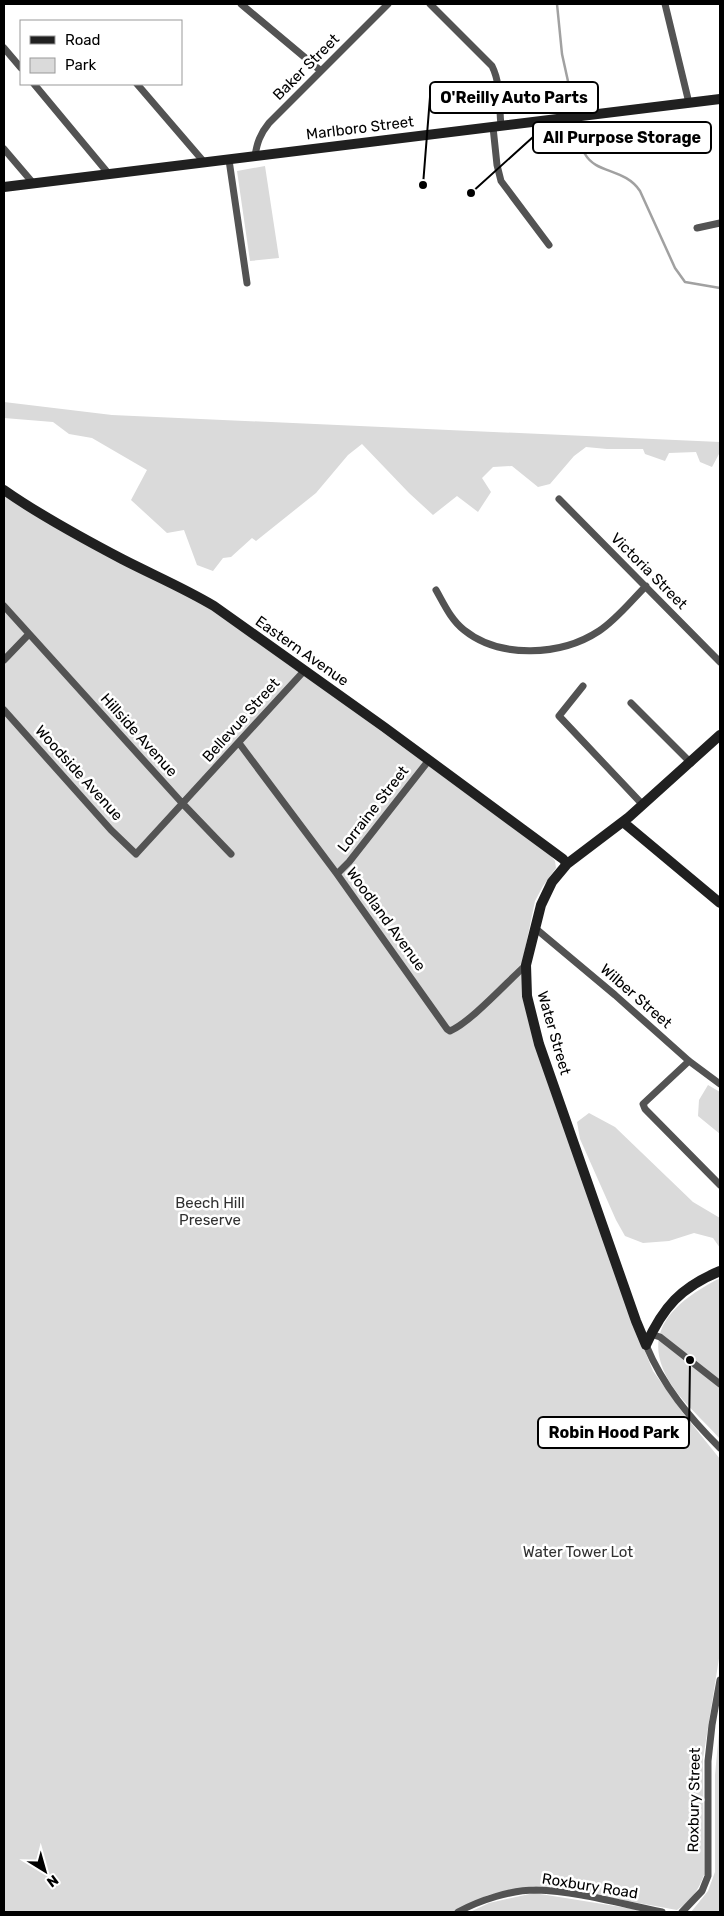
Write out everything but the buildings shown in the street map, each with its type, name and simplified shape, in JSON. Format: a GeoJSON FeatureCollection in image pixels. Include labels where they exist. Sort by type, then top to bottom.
{"type":"FeatureCollection","features":[{"type":"Feature","properties":{"kind":"street"},"geometry":{"type":"LineString","coordinates":[[241,4],[320,71]]}},
{"type":"Feature","properties":{"kind":"street","name":"Baker Street"},"geometry":{"type":"LineString","coordinates":[[255,156],[261,133],[269,123],[388,4]]}},
{"type":"Feature","properties":{"kind":"street"},"geometry":{"type":"LineString","coordinates":[[430,4],[492,66],[496,74],[498,84],[497,165],[502,181],[549,245]]}},
{"type":"Feature","properties":{"kind":"street"},"geometry":{"type":"LineString","coordinates":[[665,4],[688,103]]}},
{"type":"Feature","properties":{"kind":"street"},"geometry":{"type":"LineString","coordinates":[[4,48],[20,67]]}},
{"type":"Feature","properties":{"kind":"street"},"geometry":{"type":"LineString","coordinates":[[35,85],[108,173]]}},
{"type":"Feature","properties":{"kind":"street"},"geometry":{"type":"LineString","coordinates":[[138,85],[204,162]]}},
{"type":"Feature","properties":{"kind":"street","name":"Marlboro Street"},"geometry":{"type":"LineString","coordinates":[[4,187],[720,99]]}},
{"type":"Feature","properties":{"kind":"street"},"geometry":{"type":"LineString","coordinates":[[4,148],[33,183]]}},
{"type":"Feature","properties":{"kind":"street"},"geometry":{"type":"LineString","coordinates":[[230,160],[247,284]]}},
{"type":"Feature","properties":{"kind":"street"},"geometry":{"type":"LineString","coordinates":[[697,228],[720,223]]}},
{"type":"Feature","properties":{"kind":"street","name":"Eastern Avenue"},"geometry":{"type":"LineString","coordinates":[[4,490],[43,515],[121,558],[195,595],[429,760],[563,859],[567,864]]}},
{"type":"Feature","properties":{"kind":"street","name":"Victoria Street"},"geometry":{"type":"LineString","coordinates":[[559,498],[720,662]]}},
{"type":"Feature","properties":{"kind":"street"},"geometry":{"type":"LineString","coordinates":[[436,590],[454,621],[474,637],[505,649],[528,650],[553,649],[582,641],[600,631],[646,586]]}},
{"type":"Feature","properties":{"kind":"street","name":"Hillside Avenue"},"geometry":{"type":"LineString","coordinates":[[4,606],[183,804],[231,854]]}},
{"type":"Feature","properties":{"kind":"street"},"geometry":{"type":"LineString","coordinates":[[4,660],[29,634]]}},
{"type":"Feature","properties":{"kind":"street","name":"Bellevue Street"},"geometry":{"type":"LineString","coordinates":[[136,854],[304,671]]}},
{"type":"Feature","properties":{"kind":"street"},"geometry":{"type":"LineString","coordinates":[[583,686],[559,716],[643,805]]}},
{"type":"Feature","properties":{"kind":"street"},"geometry":{"type":"LineString","coordinates":[[631,703],[691,763]]}},
{"type":"Feature","properties":{"kind":"street","name":"Woodside Avenue"},"geometry":{"type":"LineString","coordinates":[[4,710],[111,830],[136,854]]}},
{"type":"Feature","properties":{"kind":"street","name":"Water Street"},"geometry":{"type":"LineString","coordinates":[[646,1345],[539,1044],[527,996],[526,965],[545,893],[559,872],[643,805],[720,735]]}},
{"type":"Feature","properties":{"kind":"street","name":"Woodland Avenue"},"geometry":{"type":"LineString","coordinates":[[239,743],[450,1030],[455,1029],[476,1012],[526,965]]}},
{"type":"Feature","properties":{"kind":"street","name":"Lorraine Street"},"geometry":{"type":"LineString","coordinates":[[337,874],[355,855],[429,760]]}},
{"type":"Feature","properties":{"kind":"street"},"geometry":{"type":"LineString","coordinates":[[623,822],[720,903]]}},
{"type":"Feature","properties":{"kind":"street","name":"Wilber Street"},"geometry":{"type":"LineString","coordinates":[[535,928],[615,995],[689,1061],[720,1084]]}},
{"type":"Feature","properties":{"kind":"street"},"geometry":{"type":"LineString","coordinates":[[689,1061],[643,1104],[645,1109],[720,1185]]}},
{"type":"Feature","properties":{"kind":"street"},"geometry":{"type":"LineString","coordinates":[[720,1271],[687,1288],[676,1296],[660,1316],[646,1345],[665,1385],[697,1424],[720,1448]]}},
{"type":"Feature","properties":{"kind":"street"},"geometry":{"type":"LineString","coordinates":[[651,1334],[660,1337],[720,1384]]}},
{"type":"Feature","properties":{"kind":"street","name":"Roxbury Street"},"geometry":{"type":"LineString","coordinates":[[682,1912],[702,1891],[708,1876],[708,1761],[720,1680]]}},
{"type":"Feature","properties":{"kind":"street","name":"Roxbury Road"},"geometry":{"type":"LineString","coordinates":[[458,1912],[489,1898],[534,1890],[566,1893],[662,1912]]}},
{"type":"Feature","properties":{"kind":"green space"},"geometry":{"type":"Polygon","coordinates":[[[265,166],[279,258],[250,261],[237,171],[265,166]]]}},
{"type":"Feature","properties":{"kind":"green space"},"geometry":{"type":"Polygon","coordinates":[[[4,402],[112,415],[720,442],[719,454],[712,467],[700,462],[696,452],[669,453],[665,461],[645,454],[643,449],[586,447],[574,456],[550,484],[538,487],[512,466],[493,467],[482,478],[491,492],[478,512],[457,496],[433,515],[362,444],[348,455],[316,493],[256,541],[252,538],[231,557],[223,558],[213,571],[197,565],[184,530],[167,533],[131,500],[147,470],[92,438],[69,434],[53,422],[4,418],[4,402]]]}},
{"type":"Feature","properties":{"kind":"green space"},"geometry":{"type":"Polygon","coordinates":[[[4,494],[200,602],[340,701],[550,855],[555,861],[556,868],[535,901],[523,959],[527,1015],[548,1084],[635,1327],[653,1371],[683,1413],[720,1459],[720,1652],[703,1759],[704,1875],[694,1895],[677,1910],[567,1890],[534,1886],[488,1895],[452,1912],[4,1912],[4,494]]]}},
{"type":"Feature","properties":{"kind":"green space"},"geometry":{"type":"Polygon","coordinates":[[[708,1085],[720,1092],[720,1134],[698,1116],[699,1100],[708,1085]]]}},
{"type":"Feature","properties":{"kind":"green space"},"geometry":{"type":"Polygon","coordinates":[[[589,1113],[615,1127],[693,1202],[720,1218],[720,1248],[713,1238],[694,1233],[669,1241],[643,1243],[625,1236],[580,1139],[577,1122],[589,1113]]]}},
{"type":"Feature","properties":{"kind":"green space"},"geometry":{"type":"Polygon","coordinates":[[[720,1278],[720,1439],[688,1406],[665,1374],[659,1356],[659,1340],[663,1325],[673,1312],[685,1300],[720,1278]]]}},
{"type":"Feature","properties":{"kind":"green space"},"geometry":{"type":"Polygon","coordinates":[[[720,1721],[720,1912],[691,1912],[708,1891],[715,1872],[715,1775],[720,1721]]]}},
{"type":"Feature","properties":{"kind":"green space"},"geometry":{"type":"Polygon","coordinates":[[[534,1893],[634,1909],[642,1912],[470,1912],[489,1903],[534,1893]]]}},
{"type":"Feature","properties":{"kind":"waterway"},"geometry":{"type":"LineString","coordinates":[[557,4],[562,54],[573,104]]}},
{"type":"Feature","properties":{"kind":"waterway"},"geometry":{"type":"LineString","coordinates":[[579,131],[583,149],[590,160],[596,165],[627,178],[640,191],[675,268],[685,282],[720,288]]}},
{"type":"Feature","properties":{"kind":"place","name":"O'Reilly Auto Parts"},"geometry":{"type":"Point","coordinates":[423,185]}},
{"type":"Feature","properties":{"kind":"place","name":"All Purpose Storage"},"geometry":{"type":"Point","coordinates":[471,193]}},
{"type":"Feature","properties":{"kind":"place","name":"Robin Hood Park"},"geometry":{"type":"Point","coordinates":[690,1360]}},
{"type":"Feature","properties":{"kind":"park label","name":"Beech Hill Preserve"},"geometry":{"type":"Point","coordinates":[210,1212]}},
{"type":"Feature","properties":{"kind":"park label","name":"Water Tower Lot"},"geometry":{"type":"Point","coordinates":[578,1552]}}]}
